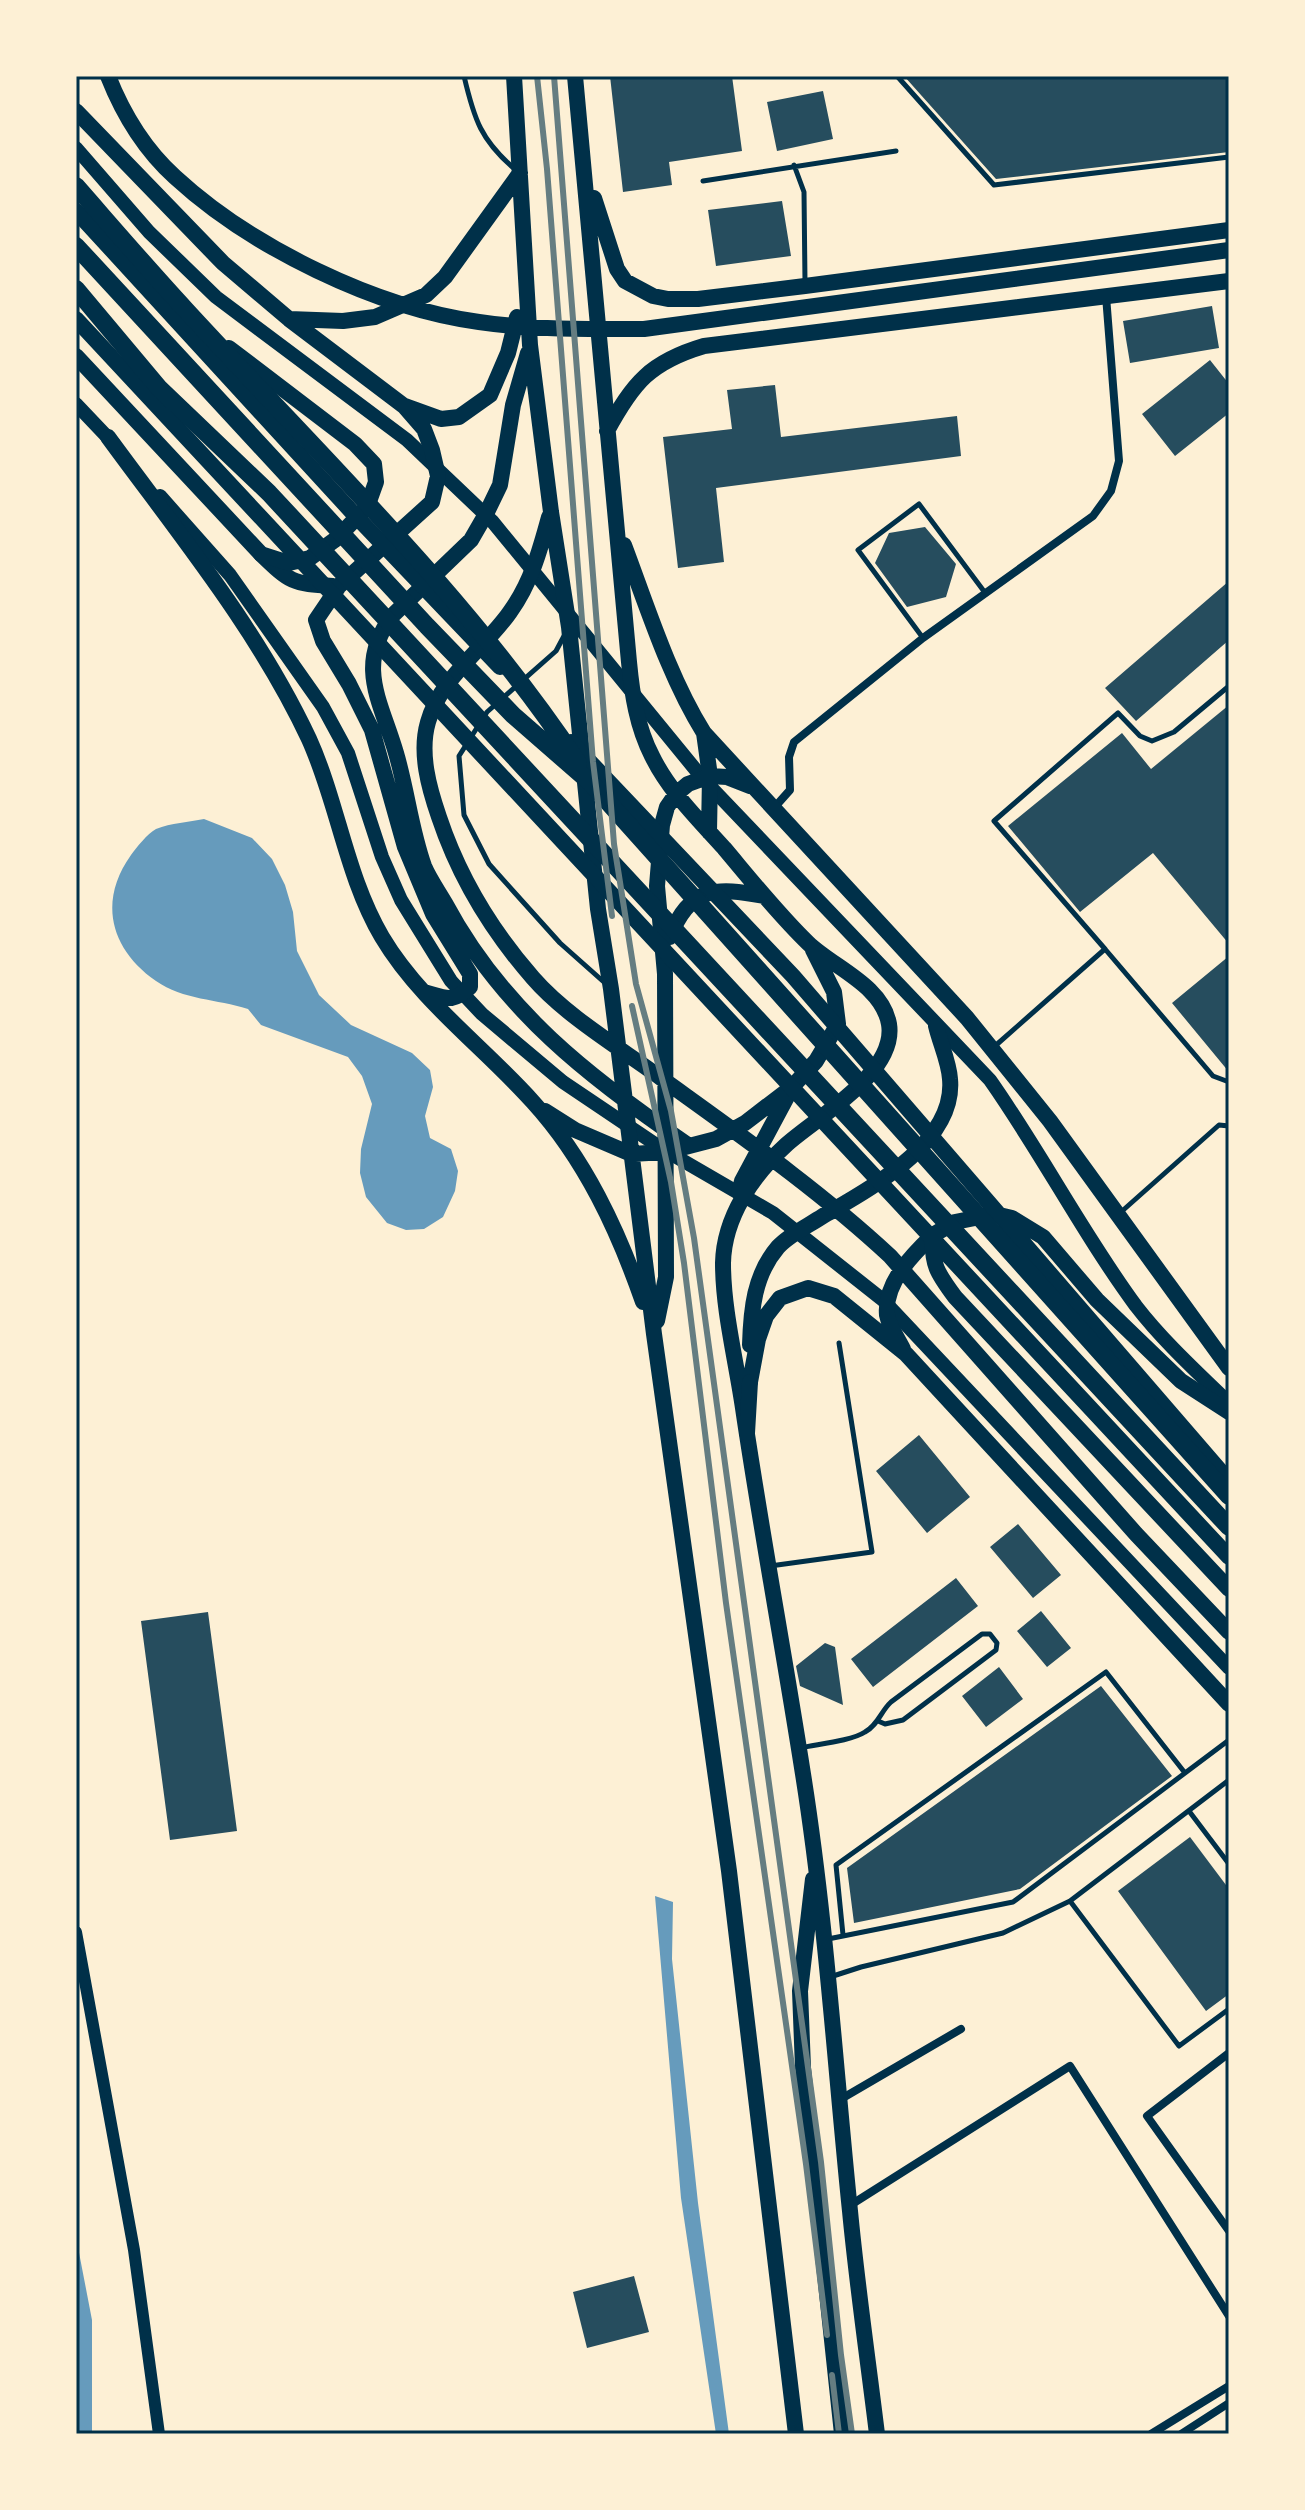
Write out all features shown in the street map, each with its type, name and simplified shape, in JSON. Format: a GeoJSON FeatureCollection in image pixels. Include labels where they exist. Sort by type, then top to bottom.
{"type":"FeatureCollection","features":[{"type":"Feature","properties":{"kind":"highway"},"geometry":{"type":"LineString","coordinates":[[76,184],[184,308],[385,520],[546,715],[591,783]]}},
{"type":"Feature","properties":{"kind":"highway"},"geometry":{"type":"LineString","coordinates":[[76,246],[427,626],[513,715],[591,783],[1229,1496]]}},
{"type":"Feature","properties":{"kind":"highway"},"geometry":{"type":"LineString","coordinates":[[76,289],[159,388]]}},
{"type":"Feature","properties":{"kind":"highway"},"geometry":{"type":"LineString","coordinates":[[76,309],[279,504],[1229,1527]]}},
{"type":"Feature","properties":{"kind":"main road"},"geometry":{"type":"LineString","coordinates":[[108,76],[131,125],[152,152],[174,176],[234,223],[280,252],[348,284],[435,313],[477,322],[567,329],[644,329],[1224,251]]}},
{"type":"Feature","properties":{"kind":"main road"},"geometry":{"type":"LineString","coordinates":[[511,76],[515,94],[530,345],[569,627],[598,909],[729,1871],[796,2434]]}},
{"type":"Feature","properties":{"kind":"main road"},"geometry":{"type":"LineString","coordinates":[[575,76],[631,690],[640,726],[653,758],[676,794],[811,946],[857,981],[884,1009],[890,1030],[880,1064],[864,1081],[783,1147],[733,1214]]}},
{"type":"Feature","properties":{"kind":"main road"},"geometry":{"type":"LineString","coordinates":[[76,111],[223,263],[289,319],[404,406],[424,429],[438,476],[432,502],[339,586],[316,620],[323,641],[372,730],[405,847],[433,914],[470,974],[470,987],[459,997],[450,999],[424,992]]}},
{"type":"Feature","properties":{"kind":"main road"},"geometry":{"type":"LineString","coordinates":[[76,148],[149,232],[216,297],[407,440],[492,521],[704,780],[990,1080],[1015,1115],[1112,1273],[1173,1348],[1229,1403]]}},
{"type":"Feature","properties":{"kind":"main road"},"geometry":{"type":"LineString","coordinates":[[585,169],[617,269],[625,281],[653,296],[668,299],[733,295],[1229,230]]}},
{"type":"Feature","properties":{"kind":"main road"},"geometry":{"type":"LineString","coordinates":[[289,319],[343,321],[375,317],[426,295],[445,277],[520,173]]}},
{"type":"Feature","properties":{"kind":"main road"},"geometry":{"type":"LineString","coordinates":[[76,184],[226,345],[355,444],[374,464],[376,482],[367,507],[336,539],[310,558],[289,563],[261,554]]}},
{"type":"Feature","properties":{"kind":"main road"},"geometry":{"type":"LineString","coordinates":[[76,212],[352,512],[793,976],[1229,1481]]}},
{"type":"Feature","properties":{"kind":"main road"},"geometry":{"type":"LineString","coordinates":[[404,406],[441,419],[459,417],[490,395],[508,353],[526,280]]}},
{"type":"Feature","properties":{"kind":"main road"},"geometry":{"type":"LineString","coordinates":[[607,431],[623,401],[646,373],[678,354],[704,346],[1229,281]]}},
{"type":"Feature","properties":{"kind":"main road"},"geometry":{"type":"LineString","coordinates":[[733,295],[719,308],[717,320],[722,332],[735,343]]}},
{"type":"Feature","properties":{"kind":"main road"},"geometry":{"type":"LineString","coordinates":[[76,319],[1229,1557]]}},
{"type":"Feature","properties":{"kind":"main road"},"geometry":{"type":"LineString","coordinates":[[530,345],[513,405],[500,485],[471,540],[392,616],[382,630],[375,646],[373,686],[400,767],[424,865],[462,935],[504,993],[578,1063],[688,1145]]}},
{"type":"Feature","properties":{"kind":"main road"},"geometry":{"type":"LineString","coordinates":[[76,356],[285,577],[300,584],[339,586]]}},
{"type":"Feature","properties":{"kind":"main road"},"geometry":{"type":"LineString","coordinates":[[76,404],[230,575],[323,707],[348,753],[382,857],[401,900],[451,981],[482,1014],[563,1082],[661,1148],[773,1213],[883,1300],[1229,1668]]}},
{"type":"Feature","properties":{"kind":"main road"},"geometry":{"type":"LineString","coordinates":[[108,437],[213,581],[286,693],[311,743],[365,902],[383,938],[424,992],[534,1103],[565,1143],[603,1204],[631,1267],[654,1334]]}},
{"type":"Feature","properties":{"kind":"main road"},"geometry":{"type":"LineString","coordinates":[[551,512],[537,558],[519,597],[495,632],[444,688],[427,724],[424,745],[434,801],[449,846],[487,918],[535,980],[616,1045],[767,1154],[864,1231],[890,1256],[1136,1534],[1229,1632]]}},
{"type":"Feature","properties":{"kind":"main road"},"geometry":{"type":"LineString","coordinates":[[616,526],[688,707],[704,733],[957,1006],[1050,1121],[1229,1368]]}},
{"type":"Feature","properties":{"kind":"main road"},"geometry":{"type":"LineString","coordinates":[[340,669],[356,682],[364,683],[373,678]]}},
{"type":"Feature","properties":{"kind":"main road"},"geometry":{"type":"LineString","coordinates":[[704,733],[710,776],[709,832]]}},
{"type":"Feature","properties":{"kind":"main road"},"geometry":{"type":"LineString","coordinates":[[654,1334],[666,1277],[665,974],[657,886],[662,825],[667,807],[676,794],[688,784],[710,776],[742,781],[759,792]]}},
{"type":"Feature","properties":{"kind":"main road"},"geometry":{"type":"LineString","coordinates":[[665,974],[670,935],[679,916],[693,899],[709,892],[729,889],[764,896]]}},
{"type":"Feature","properties":{"kind":"main road"},"geometry":{"type":"LineString","coordinates":[[534,1103],[575,1130],[631,1154],[666,1152],[716,1139],[745,1123],[792,1087],[816,1061],[838,1024],[834,992],[811,946]]}},
{"type":"Feature","properties":{"kind":"main road"},"geometry":{"type":"LineString","coordinates":[[747,1433],[750,1342],[756,1286],[776,1249],[789,1237],[902,1164],[918,1151],[938,1125],[945,1110],[950,1079],[936,1026]]}},
{"type":"Feature","properties":{"kind":"main road"},"geometry":{"type":"LineString","coordinates":[[792,1087],[742,1181],[727,1232],[723,1259],[724,1285],[816,1856],[849,2206],[877,2434]]}},
{"type":"Feature","properties":{"kind":"main road"},"geometry":{"type":"LineString","coordinates":[[906,1354],[887,1316],[890,1293],[900,1272],[933,1235],[955,1222],[995,1214],[1012,1218],[1043,1237],[1097,1300],[1181,1381],[1229,1412]]}},
{"type":"Feature","properties":{"kind":"main road"},"geometry":{"type":"LineString","coordinates":[[933,1235],[931,1255],[937,1273],[955,1297],[1229,1589]]}},
{"type":"Feature","properties":{"kind":"main road"},"geometry":{"type":"LineString","coordinates":[[750,1382],[766,1316],[780,1298],[808,1288],[834,1296],[906,1354],[1229,1704]]}},
{"type":"Feature","properties":{"kind":"main road"},"geometry":{"type":"LineString","coordinates":[[816,1856],[800,1991],[803,2068],[842,2434]]}},
{"type":"Feature","properties":{"kind":"street"},"geometry":{"type":"LineString","coordinates":[[774,808],[790,790],[789,757],[794,742],[923,638],[1093,516],[1111,491],[1119,461],[1106,296]]}},
{"type":"Feature","properties":{"kind":"street"},"geometry":{"type":"LineString","coordinates":[[76,1932],[134,2250],[159,2434]]}},
{"type":"Feature","properties":{"kind":"street"},"geometry":{"type":"LineString","coordinates":[[840,2099],[961,2029]]}},
{"type":"Feature","properties":{"kind":"street"},"geometry":{"type":"LineString","coordinates":[[1229,2053],[1147,2116],[1229,2231]]}},
{"type":"Feature","properties":{"kind":"street"},"geometry":{"type":"LineString","coordinates":[[849,2206],[1070,2066],[1229,2316]]}},
{"type":"Feature","properties":{"kind":"street"},"geometry":{"type":"LineString","coordinates":[[1151,2434],[1229,2386]]}},
{"type":"Feature","properties":{"kind":"street"},"geometry":{"type":"LineString","coordinates":[[1181,2434],[1229,2403]]}},
{"type":"Feature","properties":{"kind":"lane"},"geometry":{"type":"LineString","coordinates":[[464,76],[473,114],[484,137],[499,156],[520,173]]}},
{"type":"Feature","properties":{"kind":"lane"},"geometry":{"type":"LineString","coordinates":[[897,76],[994,185],[1229,157]]}},
{"type":"Feature","properties":{"kind":"lane"},"geometry":{"type":"LineString","coordinates":[[703,181],[896,151]]}},
{"type":"Feature","properties":{"kind":"lane"},"geometry":{"type":"LineString","coordinates":[[794,165],[804,192],[805,286]]}},
{"type":"Feature","properties":{"kind":"lane"},"geometry":{"type":"LineString","coordinates":[[923,638],[858,550],[919,504],[986,594]]}},
{"type":"Feature","properties":{"kind":"lane"},"geometry":{"type":"LineString","coordinates":[[569,627],[556,651],[487,712],[459,756],[464,815],[489,864],[560,943],[611,989]]}},
{"type":"Feature","properties":{"kind":"lane"},"geometry":{"type":"LineString","coordinates":[[1229,686],[1174,732],[1152,741],[1140,736],[1118,713],[994,821],[1213,1076],[1229,1082]]}},
{"type":"Feature","properties":{"kind":"lane"},"geometry":{"type":"LineString","coordinates":[[991,1049],[1105,949]]}},
{"type":"Feature","properties":{"kind":"lane"},"geometry":{"type":"LineString","coordinates":[[1117,1215],[1219,1125],[1229,1126]]}},
{"type":"Feature","properties":{"kind":"lane"},"geometry":{"type":"LineString","coordinates":[[769,1566],[872,1552],[839,1343]]}},
{"type":"Feature","properties":{"kind":"lane"},"geometry":{"type":"LineString","coordinates":[[799,1748],[864,1733],[878,1721],[882,1710],[891,1702],[982,1634],[990,1634],[997,1643],[996,1650],[903,1720],[885,1724],[878,1721]]}},
{"type":"Feature","properties":{"kind":"lane"},"geometry":{"type":"LineString","coordinates":[[843,1935],[836,1865],[1106,1672],[1185,1773]]}},
{"type":"Feature","properties":{"kind":"lane"},"geometry":{"type":"LineString","coordinates":[[826,1939],[1013,1902],[1229,1740]]}},
{"type":"Feature","properties":{"kind":"lane"},"geometry":{"type":"LineString","coordinates":[[829,1977],[1003,1933],[1070,1901],[1229,1780]]}},
{"type":"Feature","properties":{"kind":"lane"},"geometry":{"type":"LineString","coordinates":[[1189,1811],[1229,1864]]}},
{"type":"Feature","properties":{"kind":"lane"},"geometry":{"type":"LineString","coordinates":[[1070,1901],[1179,2046],[1229,2009]]}},
{"type":"Feature","properties":{"kind":"water"},"geometry":{"type":"Polygon","coordinates":[[[204,819],[252,838],[272,859],[285,885],[293,912],[297,951],[319,995],[351,1025],[412,1053],[430,1070],[433,1087],[425,1116],[430,1138],[451,1149],[458,1171],[455,1191],[443,1217],[424,1229],[406,1230],[387,1223],[366,1197],[360,1173],[361,1149],[372,1104],[362,1076],[348,1057],[261,1025],[248,1009],[189,996],[166,987],[140,968],[119,939],[112,907],[121,872],[131,855],[156,829],[204,819]]]}},
{"type":"Feature","properties":{"kind":"water"},"geometry":{"type":"Polygon","coordinates":[[[655,1896],[673,1902],[672,1959],[698,2203],[729,2434],[716,2434],[681,2198],[655,1896]]]}},
{"type":"Feature","properties":{"kind":"water"},"geometry":{"type":"Polygon","coordinates":[[[76,2237],[92,2320],[92,2434],[77,2434],[76,2237]]]}},
{"type":"Feature","properties":{"kind":"building"},"geometry":{"type":"Polygon","coordinates":[[[610,76],[732,76],[742,151],[669,162],[672,185],[623,192],[610,76]]]}},
{"type":"Feature","properties":{"kind":"building"},"geometry":{"type":"Polygon","coordinates":[[[904,76],[1229,76],[1229,152],[996,179],[904,76]]]}},
{"type":"Feature","properties":{"kind":"building"},"geometry":{"type":"Polygon","coordinates":[[[823,91],[833,139],[777,151],[767,102],[823,91]]]}},
{"type":"Feature","properties":{"kind":"building"},"geometry":{"type":"Polygon","coordinates":[[[782,201],[791,256],[716,266],[708,210],[782,201]]]}},
{"type":"Feature","properties":{"kind":"building"},"geometry":{"type":"Polygon","coordinates":[[[1212,306],[1219,348],[1130,363],[1123,321],[1212,306]]]}},
{"type":"Feature","properties":{"kind":"building"},"geometry":{"type":"Polygon","coordinates":[[[1210,360],[1229,384],[1229,413],[1175,456],[1142,414],[1210,360]]]}},
{"type":"Feature","properties":{"kind":"building"},"geometry":{"type":"Polygon","coordinates":[[[775,385],[781,437],[957,416],[961,456],[716,488],[724,562],[678,568],[663,437],[732,429],[727,390],[775,385]]]}},
{"type":"Feature","properties":{"kind":"building"},"geometry":{"type":"Polygon","coordinates":[[[925,527],[956,564],[946,597],[907,607],[875,563],[889,533],[925,527]]]}},
{"type":"Feature","properties":{"kind":"building"},"geometry":{"type":"Polygon","coordinates":[[[1229,581],[1229,640],[1136,721],[1105,688],[1229,581]]]}},
{"type":"Feature","properties":{"kind":"building"},"geometry":{"type":"Polygon","coordinates":[[[1229,705],[1229,944],[1153,853],[1080,912],[1008,826],[1122,733],[1151,769],[1229,705]]]}},
{"type":"Feature","properties":{"kind":"building"},"geometry":{"type":"Polygon","coordinates":[[[1229,956],[1229,1072],[1172,1003],[1229,956]]]}},
{"type":"Feature","properties":{"kind":"building"},"geometry":{"type":"Polygon","coordinates":[[[919,1435],[970,1497],[927,1533],[876,1471],[919,1435]]]}},
{"type":"Feature","properties":{"kind":"building"},"geometry":{"type":"Polygon","coordinates":[[[1018,1524],[1061,1575],[1033,1598],[990,1547],[1018,1524]]]}},
{"type":"Feature","properties":{"kind":"building"},"geometry":{"type":"Polygon","coordinates":[[[956,1578],[978,1606],[873,1687],[851,1659],[956,1578]]]}},
{"type":"Feature","properties":{"kind":"building"},"geometry":{"type":"Polygon","coordinates":[[[1041,1611],[1071,1648],[1047,1667],[1017,1631],[1041,1611]]]}},
{"type":"Feature","properties":{"kind":"building"},"geometry":{"type":"Polygon","coordinates":[[[208,1612],[237,1831],[170,1840],[141,1621],[208,1612]]]}},
{"type":"Feature","properties":{"kind":"building"},"geometry":{"type":"Polygon","coordinates":[[[825,1643],[835,1647],[843,1705],[800,1686],[796,1666],[825,1643]]]}},
{"type":"Feature","properties":{"kind":"building"},"geometry":{"type":"Polygon","coordinates":[[[999,1667],[1023,1699],[986,1727],[962,1696],[999,1667]]]}},
{"type":"Feature","properties":{"kind":"building"},"geometry":{"type":"Polygon","coordinates":[[[1101,1686],[1172,1776],[1020,1889],[854,1923],[847,1868],[1101,1686]]]}},
{"type":"Feature","properties":{"kind":"building"},"geometry":{"type":"Polygon","coordinates":[[[1190,1837],[1229,1889],[1229,1994],[1206,2011],[1118,1891],[1190,1837]]]}},
{"type":"Feature","properties":{"kind":"building"},"geometry":{"type":"Polygon","coordinates":[[[634,2276],[649,2332],[587,2348],[573,2292],[634,2276]]]}},
{"type":"Feature","properties":{"kind":"railway"},"geometry":{"type":"LineString","coordinates":[[537,76],[547,169],[593,762],[612,916]]}},
{"type":"Feature","properties":{"kind":"railway"},"geometry":{"type":"LineString","coordinates":[[554,76],[614,844],[636,984],[671,1111],[694,1238],[821,2162],[852,2434]]}},
{"type":"Feature","properties":{"kind":"railway"},"geometry":{"type":"LineString","coordinates":[[632,1006],[671,1182],[684,1263],[726,1603],[806,2164],[827,2335]]}},
{"type":"Feature","properties":{"kind":"railway"},"geometry":{"type":"LineString","coordinates":[[832,2375],[839,2434]]}}]}
